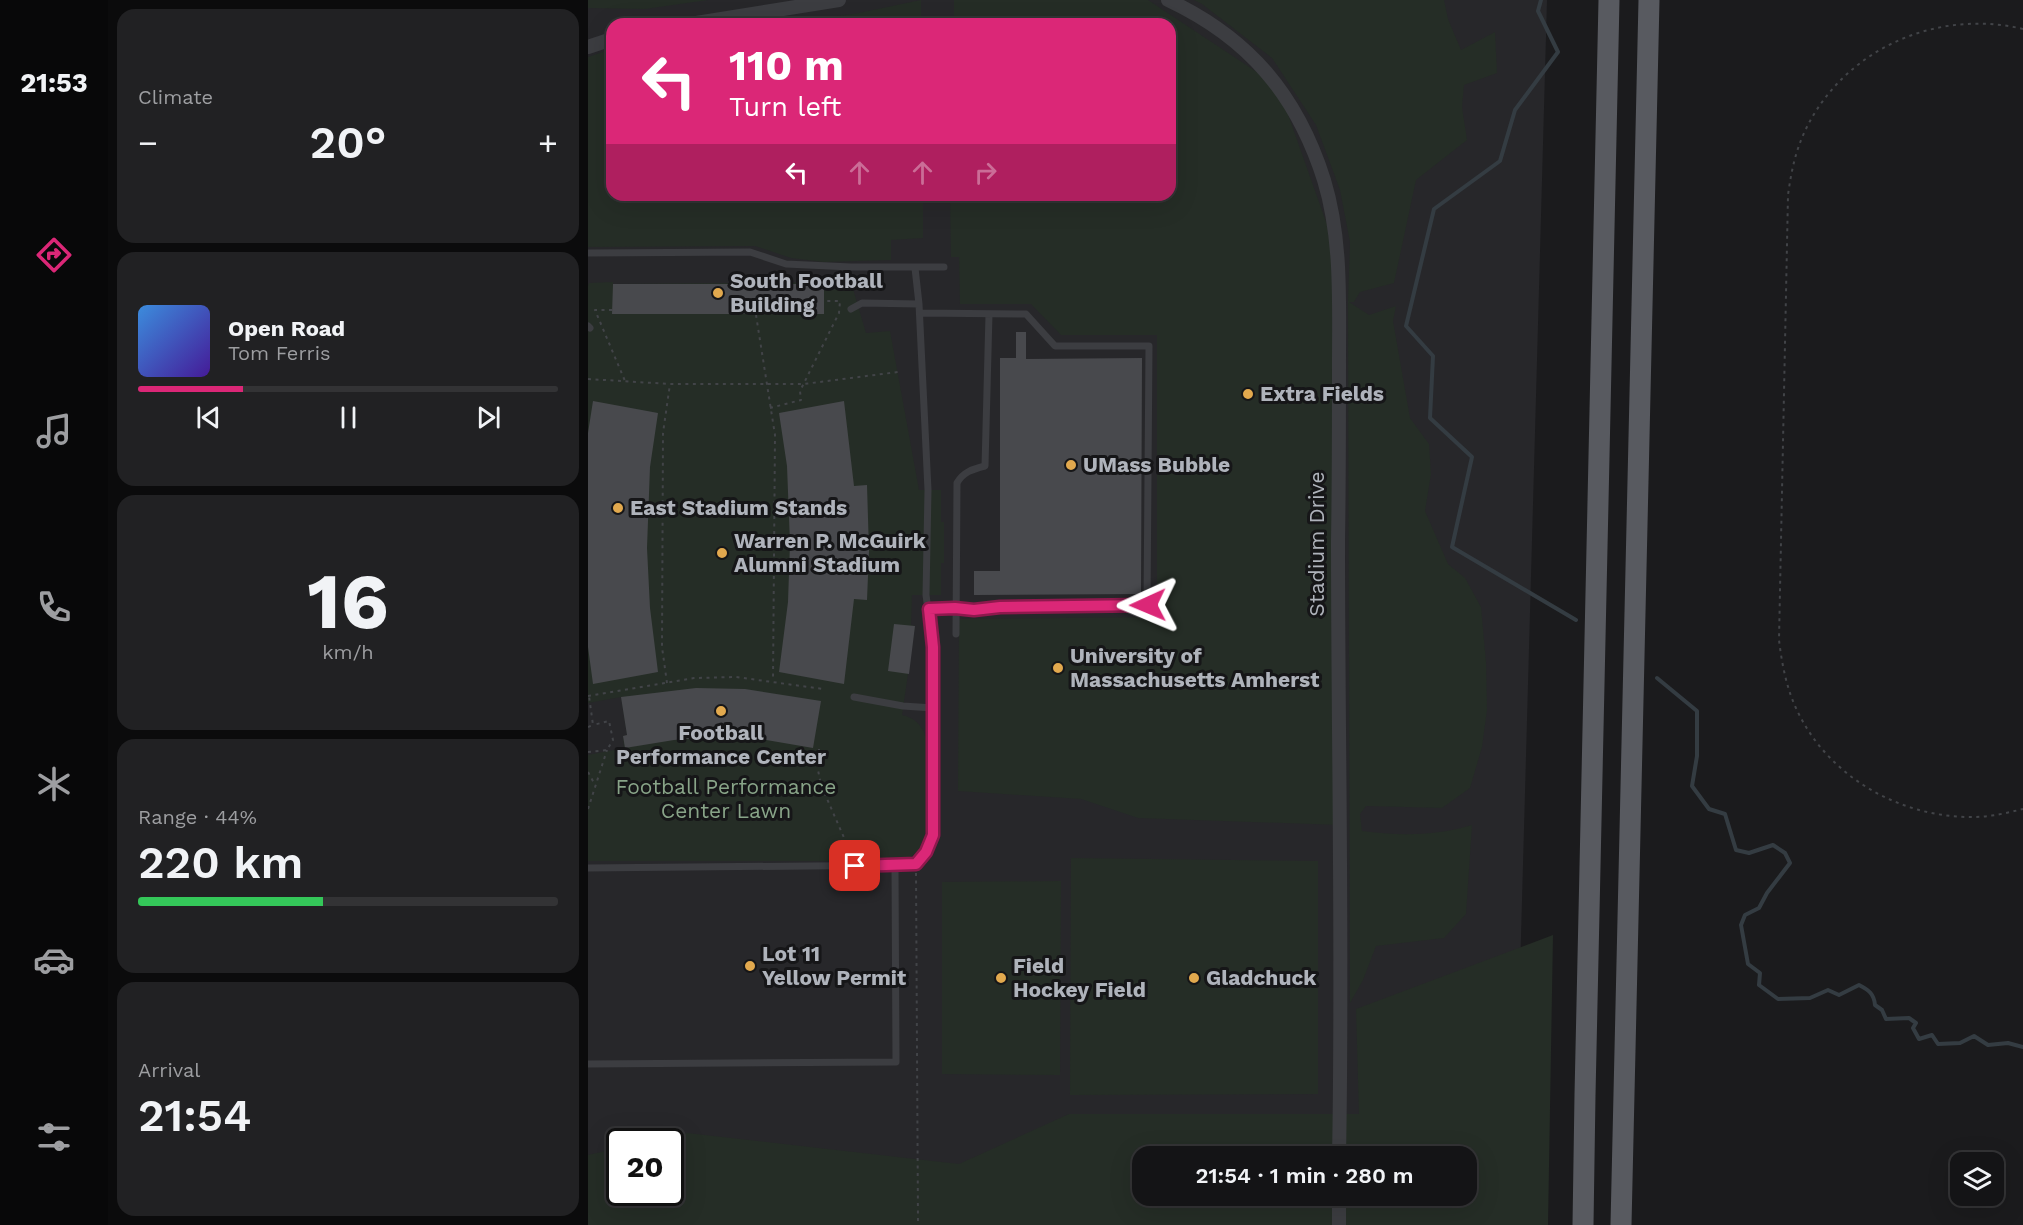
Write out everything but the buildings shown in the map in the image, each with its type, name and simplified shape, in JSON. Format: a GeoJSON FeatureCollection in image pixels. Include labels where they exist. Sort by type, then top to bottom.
{"type":"FeatureCollection","features":[{"type":"Feature","properties":{"kind":"main road"},"geometry":{"type":"LineString","coordinates":[[1583,1225],[1609,0]]}},
{"type":"Feature","properties":{"kind":"main road"},"geometry":{"type":"LineString","coordinates":[[1621,1225],[1648,0]]}},
{"type":"Feature","properties":{"kind":"street"},"geometry":{"type":"LineString","coordinates":[[728,18],[840,0]]}},
{"type":"Feature","properties":{"kind":"street","name":"Stadium Drive"},"geometry":{"type":"LineString","coordinates":[[1168,0],[1234,40],[1264,68],[1278,86],[1291,105],[1308,139],[1323,178],[1334,223],[1339,321],[1338,669],[1341,981],[1339,1146]]}},
{"type":"Feature","properties":{"kind":"street"},"geometry":{"type":"LineString","coordinates":[[588,47],[606,41]]}},
{"type":"Feature","properties":{"kind":"street"},"geometry":{"type":"LineString","coordinates":[[1339,1206],[1339,1225]]}},
{"type":"Feature","properties":{"kind":"lane"},"geometry":{"type":"LineString","coordinates":[[588,253],[750,252],[786,264],[944,267]]}},
{"type":"Feature","properties":{"kind":"lane"},"geometry":{"type":"LineString","coordinates":[[588,868],[895,866],[916,864],[926,852],[933,835],[933,647],[926,595],[928,490],[920,304],[915,267]]}},
{"type":"Feature","properties":{"kind":"lane"},"geometry":{"type":"LineString","coordinates":[[852,309],[862,303],[920,304]]}},
{"type":"Feature","properties":{"kind":"lane"},"geometry":{"type":"LineString","coordinates":[[920,314],[1026,314],[1055,346],[1149,346],[1148,605],[1000,607],[974,610],[929,609]]}},
{"type":"Feature","properties":{"kind":"lane"},"geometry":{"type":"LineString","coordinates":[[956,634],[957,483],[962,475],[986,466],[989,314]]}},
{"type":"Feature","properties":{"kind":"lane"},"geometry":{"type":"LineString","coordinates":[[854,697],[903,706],[933,708]]}},
{"type":"Feature","properties":{"kind":"lane"},"geometry":{"type":"LineString","coordinates":[[588,1064],[896,1062],[895,866]]}},
{"type":"Feature","properties":{"kind":"path"},"geometry":{"type":"LineString","coordinates":[[2023,29],[1989,23],[1956,24],[1924,30],[1894,41],[1866,58],[1841,79],[1820,104],[1804,132],[1793,163],[1788,195],[1779,640],[1787,684],[1800,716],[1820,746],[1851,777],[1889,800],[1922,812],[1975,817],[2023,809]]}},
{"type":"Feature","properties":{"kind":"path"},"geometry":{"type":"LineString","coordinates":[[770,408],[801,400],[800,391],[839,313],[840,301],[824,301]]}},
{"type":"Feature","properties":{"kind":"path"},"geometry":{"type":"LineString","coordinates":[[612,310],[596,310],[625,381]]}},
{"type":"Feature","properties":{"kind":"path"},"geometry":{"type":"LineString","coordinates":[[756,315],[775,435],[773,681]]}},
{"type":"Feature","properties":{"kind":"path"},"geometry":{"type":"LineString","coordinates":[[588,379],[670,384],[804,384],[898,372]]}},
{"type":"Feature","properties":{"kind":"path"},"geometry":{"type":"LineString","coordinates":[[667,682],[662,647],[663,433],[670,384]]}},
{"type":"Feature","properties":{"kind":"path"},"geometry":{"type":"LineString","coordinates":[[592,725],[589,696],[667,682],[694,678],[736,677],[823,689]]}},
{"type":"Feature","properties":{"kind":"path"},"geometry":{"type":"LineString","coordinates":[[588,727],[609,721],[613,740],[607,750],[588,808]]}},
{"type":"Feature","properties":{"kind":"path"},"geometry":{"type":"LineString","coordinates":[[819,749],[820,785],[847,841],[855,866]]}},
{"type":"Feature","properties":{"kind":"path"},"geometry":{"type":"LineString","coordinates":[[588,752],[607,750]]}},
{"type":"Feature","properties":{"kind":"path"},"geometry":{"type":"LineString","coordinates":[[588,772],[595,783]]}},
{"type":"Feature","properties":{"kind":"path"},"geometry":{"type":"LineString","coordinates":[[916,864],[918,1225]]}},
{"type":"Feature","properties":{"kind":"shaded area","name":"University of Massachusetts Amherst"},"geometry":{"type":"Polygon","coordinates":[[[588,0],[1547,0],[1513,1225],[588,1225],[588,0]]]}},
{"type":"Feature","properties":{"kind":"green space"},"geometry":{"type":"Polygon","coordinates":[[[588,0],[708,0],[645,9],[588,8],[588,0]]]}},
{"type":"Feature","properties":{"kind":"green space"},"geometry":{"type":"Polygon","coordinates":[[[921,0],[921,18],[820,18],[854,14],[921,0]]]}},
{"type":"Feature","properties":{"kind":"green space","name":"Extra Fields"},"geometry":{"type":"Polygon","coordinates":[[[954,0],[1148,0],[1175,18],[954,18],[954,0]]]}},
{"type":"Feature","properties":{"kind":"green space"},"geometry":{"type":"Polygon","coordinates":[[[1194,0],[1444,0],[1448,19],[1461,50],[1495,32],[1497,73],[1464,85],[1462,107],[1467,140],[1416,180],[1394,283],[1360,292],[1354,302],[1349,302],[1369,315],[1396,306],[1393,321],[1410,418],[1429,444],[1431,474],[1425,511],[1448,564],[1465,578],[1481,607],[1487,710],[1482,747],[1470,788],[1442,808],[1366,806],[1360,814],[1362,831],[1376,833],[1431,833],[1472,825],[1466,914],[1444,938],[1376,946],[1363,980],[1350,1003],[1348,302],[1350,242],[1340,190],[1316,125],[1272,58],[1194,0]]]}},
{"type":"Feature","properties":{"kind":"green space","name":"Extra Fields"},"geometry":{"type":"Polygon","coordinates":[[[1176,19],[1278,86],[1337,253],[1340,825],[1138,818],[1081,799],[958,791],[959,619],[1157,617],[1157,335],[1061,335],[1031,304],[960,304],[959,257],[951,257],[950,201],[1176,201],[1176,19]]]}},
{"type":"Feature","properties":{"kind":"green space"},"geometry":{"type":"Polygon","coordinates":[[[606,51],[606,201],[923,201],[923,238],[891,240],[891,260],[824,262],[791,258],[755,246],[588,247],[588,57],[606,51]]]}},
{"type":"Feature","properties":{"kind":"green space","name":"Football Performance Center Lawn"},"geometry":{"type":"Polygon","coordinates":[[[613,282],[613,284],[851,282],[866,333],[890,331],[919,490],[941,490],[941,522],[944,522],[941,595],[912,595],[911,625],[915,626],[902,715],[917,723],[926,738],[928,806],[923,842],[919,850],[910,857],[898,861],[588,861],[588,755],[624,748],[623,736],[627,735],[621,697],[588,703],[588,286],[589,283],[613,282]]]}},
{"type":"Feature","properties":{"kind":"green space","name":"Gladchuck"},"geometry":{"type":"Polygon","coordinates":[[[1071,858],[1318,861],[1318,1094],[1070,1095],[1071,858]]]}},
{"type":"Feature","properties":{"kind":"green space","name":"Field Hockey Field"},"geometry":{"type":"Polygon","coordinates":[[[1061,881],[1060,1075],[942,1074],[942,882],[1061,881]]]}},
{"type":"Feature","properties":{"kind":"green space"},"geometry":{"type":"Polygon","coordinates":[[[1553,935],[1548,1225],[588,1225],[588,1155],[606,1151],[606,1206],[684,1206],[684,1134],[687,1133],[959,1164],[1069,1114],[1359,1114],[1356,1009],[1553,935]]]}},
{"type":"Feature","properties":{"kind":"waterway"},"geometry":{"type":"LineString","coordinates":[[1541,0],[1538,11],[1558,52],[1515,110],[1500,161],[1434,209],[1406,326],[1433,356],[1430,418],[1472,457],[1452,547],[1576,620]]}},
{"type":"Feature","properties":{"kind":"waterway"},"geometry":{"type":"LineString","coordinates":[[1657,678],[1697,711],[1697,756],[1692,786],[1709,809],[1725,814],[1736,850],[1749,853],[1773,845],[1785,853],[1790,863],[1767,893],[1759,908],[1745,915],[1741,925],[1748,964],[1760,973],[1759,985],[1778,999],[1810,998],[1828,990],[1839,995],[1859,985],[1870,993],[1875,1005],[1882,1010],[1886,1019],[1909,1018],[1916,1023],[1913,1028],[1919,1039],[1932,1035],[1938,1044],[1960,1043],[1974,1036],[1988,1045],[2008,1043],[2023,1047]]}},
{"type":"Feature","properties":{"kind":"place","name":"South Football Building"},"geometry":{"type":"Point","coordinates":[718,293]}},
{"type":"Feature","properties":{"kind":"place","name":"Extra Fields"},"geometry":{"type":"Point","coordinates":[1248,394]}},
{"type":"Feature","properties":{"kind":"place","name":"UMass Bubble"},"geometry":{"type":"Point","coordinates":[1071,465]}},
{"type":"Feature","properties":{"kind":"place","name":"East Stadium Stands"},"geometry":{"type":"Point","coordinates":[618,508]}},
{"type":"Feature","properties":{"kind":"place","name":"Warren P. McGuirk Alumni Stadium"},"geometry":{"type":"Point","coordinates":[722,553]}},
{"type":"Feature","properties":{"kind":"place","name":"University of Massachusetts Amherst"},"geometry":{"type":"Point","coordinates":[1058,668]}},
{"type":"Feature","properties":{"kind":"place","name":"Football Performance Center"},"geometry":{"type":"Point","coordinates":[721,711]}},
{"type":"Feature","properties":{"kind":"place","name":"Lot 11 Yellow Permit"},"geometry":{"type":"Point","coordinates":[750,966]}},
{"type":"Feature","properties":{"kind":"place","name":"Field Hockey Field"},"geometry":{"type":"Point","coordinates":[1001,978]}},
{"type":"Feature","properties":{"kind":"place","name":"Gladchuck"},"geometry":{"type":"Point","coordinates":[1194,978]}},
{"type":"Feature","properties":{"kind":"route"},"geometry":{"type":"LineString","coordinates":[[855,866],[916,864],[926,852],[933,835],[933,647],[929,609],[974,610],[1000,607],[1148,605]]}}]}
